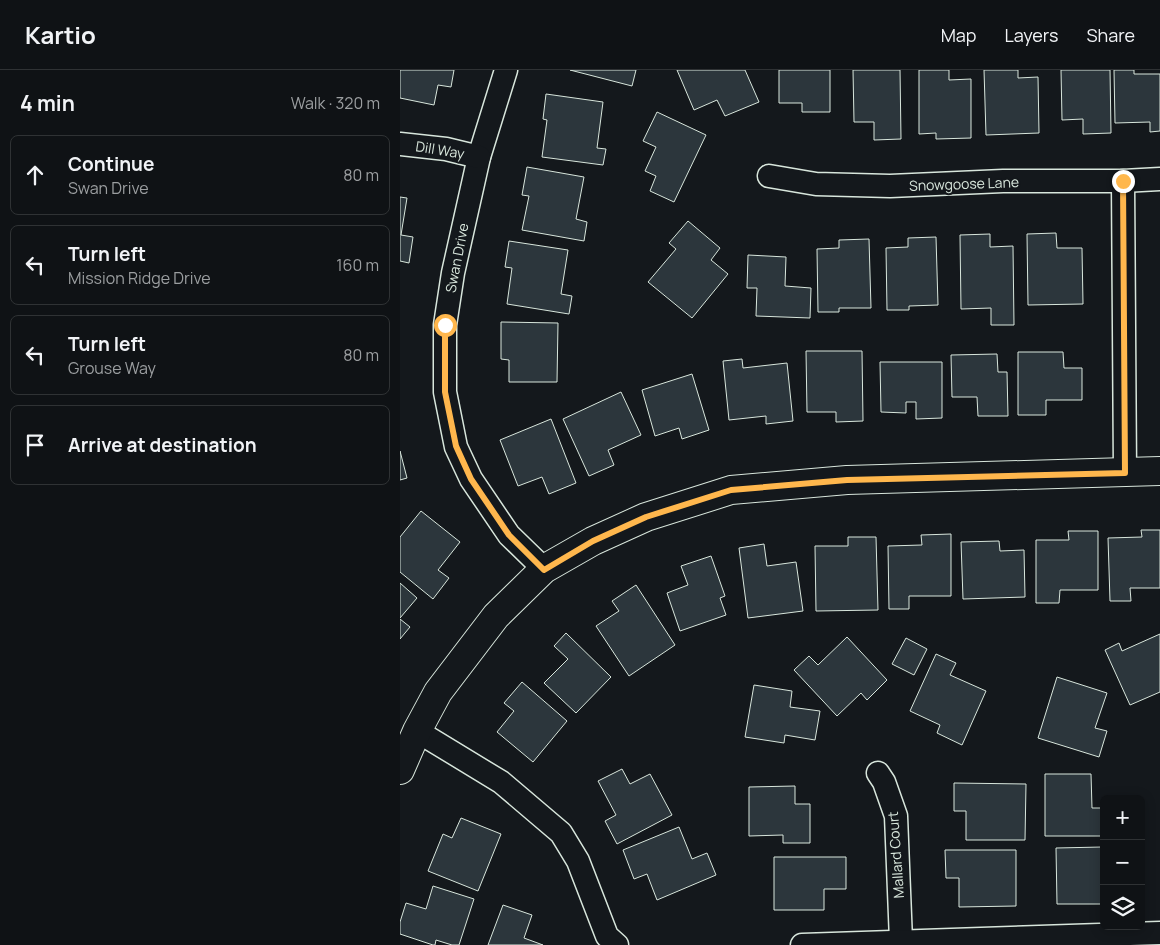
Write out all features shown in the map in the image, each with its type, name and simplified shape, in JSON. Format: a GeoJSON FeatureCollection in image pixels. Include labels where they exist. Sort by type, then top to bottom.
{"type":"FeatureCollection","features":[{"type":"Feature","properties":{"kind":"street","name":"Swan Drive"},"geometry":{"type":"LineString","coordinates":[[506,70],[479,156],[453,273],[445,325],[445,392],[456,446],[471,479],[509,535],[544,570]]}},
{"type":"Feature","properties":{"kind":"street","name":"Dill Way"},"geometry":{"type":"LineString","coordinates":[[400,144],[446,148],[479,156]]}},
{"type":"Feature","properties":{"kind":"street","name":"Snowgoose Lane"},"geometry":{"type":"LineString","coordinates":[[769,176],[816,184],[890,186],[1003,181],[1123,181],[1160,179]]}},
{"type":"Feature","properties":{"kind":"street"},"geometry":{"type":"LineString","coordinates":[[1123,181],[1125,473]]}},
{"type":"Feature","properties":{"kind":"street"},"geometry":{"type":"LineString","coordinates":[[400,770],[417,731],[438,692],[496,616],[544,570],[593,541],[646,517],[731,490],[847,480],[1160,472]]}},
{"type":"Feature","properties":{"kind":"street"},"geometry":{"type":"LineString","coordinates":[[417,731],[501,782],[561,833],[578,862],[607,936],[616,945]]}},
{"type":"Feature","properties":{"kind":"street","name":"Mallard Court"},"geometry":{"type":"LineString","coordinates":[[878,773],[884,782],[896,816],[901,940]]}},
{"type":"Feature","properties":{"kind":"street"},"geometry":{"type":"LineString","coordinates":[[802,945],[901,940],[1160,933]]}},
{"type":"Feature","properties":{"kind":"building"},"geometry":{"type":"Polygon","coordinates":[[[400,70],[454,70],[451,87],[438,85],[434,105],[400,98],[400,70]]]}},
{"type":"Feature","properties":{"kind":"building"},"geometry":{"type":"Polygon","coordinates":[[[570,70],[636,70],[632,86],[570,70]]]}},
{"type":"Feature","properties":{"kind":"building"},"geometry":{"type":"Polygon","coordinates":[[[677,70],[745,70],[759,102],[725,116],[717,100],[694,110],[677,70]]]}},
{"type":"Feature","properties":{"kind":"building"},"geometry":{"type":"Polygon","coordinates":[[[779,70],[830,70],[830,112],[802,112],[802,103],[779,103],[779,70]]]}},
{"type":"Feature","properties":{"kind":"building"},"geometry":{"type":"Polygon","coordinates":[[[853,70],[900,70],[901,139],[874,140],[874,122],[854,122],[853,70]]]}},
{"type":"Feature","properties":{"kind":"building"},"geometry":{"type":"Polygon","coordinates":[[[919,70],[949,70],[949,80],[971,79],[971,138],[936,139],[936,133],[919,134],[919,70]]]}},
{"type":"Feature","properties":{"kind":"building"},"geometry":{"type":"Polygon","coordinates":[[[984,70],[1018,70],[1018,78],[1038,77],[1039,133],[986,135],[984,70]]]}},
{"type":"Feature","properties":{"kind":"building"},"geometry":{"type":"Polygon","coordinates":[[[1061,70],[1110,70],[1111,133],[1083,134],[1083,119],[1062,120],[1061,70]]]}},
{"type":"Feature","properties":{"kind":"building"},"geometry":{"type":"Polygon","coordinates":[[[1114,70],[1134,70],[1134,74],[1160,74],[1160,131],[1150,132],[1150,122],[1115,123],[1114,70]]]}},
{"type":"Feature","properties":{"kind":"building"},"geometry":{"type":"Polygon","coordinates":[[[546,94],[603,102],[597,148],[606,149],[603,165],[542,157],[547,120],[543,119],[546,94]]]}},
{"type":"Feature","properties":{"kind":"building"},"geometry":{"type":"Polygon","coordinates":[[[657,112],[706,135],[674,202],[650,191],[656,176],[645,171],[656,147],[643,141],[657,112]]]}},
{"type":"Feature","properties":{"kind":"building"},"geometry":{"type":"Polygon","coordinates":[[[527,167],[584,177],[576,219],[587,222],[584,241],[522,230],[529,196],[522,195],[527,167]]]}},
{"type":"Feature","properties":{"kind":"building"},"geometry":{"type":"Polygon","coordinates":[[[400,197],[407,198],[401,235],[413,237],[409,263],[400,261],[400,197]]]}},
{"type":"Feature","properties":{"kind":"building"},"geometry":{"type":"Polygon","coordinates":[[[688,221],[720,248],[711,260],[728,274],[692,318],[648,282],[676,249],[669,243],[688,221]]]}},
{"type":"Feature","properties":{"kind":"building"},"geometry":{"type":"Polygon","coordinates":[[[1056,233],[1057,248],[1082,248],[1083,304],[1028,305],[1027,234],[1056,233]]]}},
{"type":"Feature","properties":{"kind":"building"},"geometry":{"type":"Polygon","coordinates":[[[990,234],[990,247],[1013,246],[1014,325],[991,325],[991,308],[961,309],[960,235],[990,234]]]}},
{"type":"Feature","properties":{"kind":"building"},"geometry":{"type":"Polygon","coordinates":[[[936,237],[938,305],[909,306],[909,310],[887,310],[886,248],[908,247],[908,238],[936,237]]]}},
{"type":"Feature","properties":{"kind":"building"},"geometry":{"type":"Polygon","coordinates":[[[869,239],[871,308],[839,308],[839,312],[818,312],[817,249],[839,248],[839,240],[869,239]]]}},
{"type":"Feature","properties":{"kind":"building"},"geometry":{"type":"Polygon","coordinates":[[[509,241],[568,250],[561,294],[572,296],[569,314],[507,304],[512,268],[505,267],[509,241]]]}},
{"type":"Feature","properties":{"kind":"building"},"geometry":{"type":"Polygon","coordinates":[[[748,255],[786,257],[785,286],[811,288],[810,318],[756,316],[757,288],[747,288],[748,255]]]}},
{"type":"Feature","properties":{"kind":"building"},"geometry":{"type":"Polygon","coordinates":[[[501,322],[558,323],[557,382],[509,382],[509,360],[501,359],[501,322]]]}},
{"type":"Feature","properties":{"kind":"building"},"geometry":{"type":"Polygon","coordinates":[[[806,351],[862,351],[863,421],[836,422],[836,412],[807,412],[806,351]]]}},
{"type":"Feature","properties":{"kind":"building"},"geometry":{"type":"Polygon","coordinates":[[[1018,352],[1063,352],[1064,368],[1082,368],[1082,400],[1046,400],[1046,415],[1018,415],[1018,352]]]}},
{"type":"Feature","properties":{"kind":"building"},"geometry":{"type":"Polygon","coordinates":[[[997,354],[998,372],[1007,372],[1008,416],[978,416],[977,397],[952,397],[951,355],[997,354]]]}},
{"type":"Feature","properties":{"kind":"building"},"geometry":{"type":"Polygon","coordinates":[[[742,359],[743,368],[787,363],[793,421],[766,424],[766,416],[729,420],[723,361],[742,359]]]}},
{"type":"Feature","properties":{"kind":"building"},"geometry":{"type":"Polygon","coordinates":[[[880,362],[942,362],[942,418],[916,419],[916,402],[906,402],[906,413],[881,412],[880,362]]]}},
{"type":"Feature","properties":{"kind":"building"},"geometry":{"type":"Polygon","coordinates":[[[692,374],[709,430],[682,439],[679,428],[655,436],[642,390],[692,374]]]}},
{"type":"Feature","properties":{"kind":"building"},"geometry":{"type":"Polygon","coordinates":[[[621,392],[641,435],[608,450],[614,465],[589,476],[563,419],[621,392]]]}},
{"type":"Feature","properties":{"kind":"building"},"geometry":{"type":"Polygon","coordinates":[[[551,419],[576,483],[549,494],[542,477],[518,486],[500,440],[551,419]]]}},
{"type":"Feature","properties":{"kind":"building"},"geometry":{"type":"Polygon","coordinates":[[[400,451],[407,478],[400,480],[400,451]]]}},
{"type":"Feature","properties":{"kind":"building"},"geometry":{"type":"Polygon","coordinates":[[[421,511],[460,542],[438,570],[449,578],[433,599],[400,572],[400,537],[421,511]]]}},
{"type":"Feature","properties":{"kind":"building"},"geometry":{"type":"Polygon","coordinates":[[[1141,530],[1160,530],[1160,588],[1130,588],[1131,601],[1110,601],[1108,538],[1142,537],[1141,530]]]}},
{"type":"Feature","properties":{"kind":"building"},"geometry":{"type":"Polygon","coordinates":[[[1068,531],[1098,531],[1098,590],[1060,590],[1059,603],[1036,603],[1036,540],[1069,540],[1068,531]]]}},
{"type":"Feature","properties":{"kind":"building"},"geometry":{"type":"Polygon","coordinates":[[[951,534],[951,596],[909,596],[909,609],[889,609],[888,546],[922,545],[921,535],[951,534]]]}},
{"type":"Feature","properties":{"kind":"building"},"geometry":{"type":"Polygon","coordinates":[[[848,537],[876,537],[878,610],[816,611],[815,546],[848,546],[848,537]]]}},
{"type":"Feature","properties":{"kind":"building"},"geometry":{"type":"Polygon","coordinates":[[[999,541],[1000,551],[1024,550],[1025,597],[963,599],[961,542],[999,541]]]}},
{"type":"Feature","properties":{"kind":"building"},"geometry":{"type":"Polygon","coordinates":[[[764,544],[767,566],[796,562],[803,611],[748,618],[739,548],[764,544]]]}},
{"type":"Feature","properties":{"kind":"building"},"geometry":{"type":"Polygon","coordinates":[[[711,556],[725,596],[720,598],[726,615],[680,631],[667,593],[688,585],[681,566],[711,556]]]}},
{"type":"Feature","properties":{"kind":"building"},"geometry":{"type":"Polygon","coordinates":[[[400,583],[417,598],[400,618],[400,583]]]}},
{"type":"Feature","properties":{"kind":"building"},"geometry":{"type":"Polygon","coordinates":[[[636,585],[675,645],[629,676],[596,626],[619,611],[612,601],[636,585]]]}},
{"type":"Feature","properties":{"kind":"building"},"geometry":{"type":"Polygon","coordinates":[[[400,619],[410,627],[400,639],[400,619]]]}},
{"type":"Feature","properties":{"kind":"building"},"geometry":{"type":"Polygon","coordinates":[[[566,633],[611,677],[576,713],[544,683],[568,659],[554,646],[566,633]]]}},
{"type":"Feature","properties":{"kind":"building"},"geometry":{"type":"Polygon","coordinates":[[[1160,634],[1160,692],[1130,705],[1105,650],[1119,643],[1122,651],[1160,634]]]}},
{"type":"Feature","properties":{"kind":"building"},"geometry":{"type":"Polygon","coordinates":[[[847,637],[887,680],[867,700],[861,693],[837,716],[794,670],[809,656],[818,665],[847,637]]]}},
{"type":"Feature","properties":{"kind":"building"},"geometry":{"type":"Polygon","coordinates":[[[906,638],[927,649],[914,675],[892,664],[906,638]]]}},
{"type":"Feature","properties":{"kind":"building"},"geometry":{"type":"Polygon","coordinates":[[[936,654],[956,663],[950,675],[986,691],[962,745],[937,733],[940,725],[910,711],[936,654]]]}},
{"type":"Feature","properties":{"kind":"building"},"geometry":{"type":"Polygon","coordinates":[[[1057,677],[1107,693],[1095,728],[1107,731],[1099,757],[1038,738],[1057,677]]]}},
{"type":"Feature","properties":{"kind":"building"},"geometry":{"type":"Polygon","coordinates":[[[522,682],[567,721],[533,762],[497,732],[514,711],[504,703],[522,682]]]}},
{"type":"Feature","properties":{"kind":"building"},"geometry":{"type":"Polygon","coordinates":[[[754,685],[792,691],[790,707],[820,711],[815,740],[785,735],[784,743],[745,737],[754,685]]]}},
{"type":"Feature","properties":{"kind":"building"},"geometry":{"type":"Polygon","coordinates":[[[622,769],[630,784],[650,774],[672,815],[617,844],[605,821],[616,815],[598,781],[622,769]]]}},
{"type":"Feature","properties":{"kind":"building"},"geometry":{"type":"Polygon","coordinates":[[[1045,774],[1091,774],[1092,808],[1100,808],[1100,836],[1045,836],[1045,774]]]}},
{"type":"Feature","properties":{"kind":"building"},"geometry":{"type":"Polygon","coordinates":[[[954,783],[1026,784],[1025,840],[966,840],[966,811],[954,811],[954,783]]]}},
{"type":"Feature","properties":{"kind":"building"},"geometry":{"type":"Polygon","coordinates":[[[795,786],[795,804],[810,804],[810,843],[783,843],[783,835],[749,836],[749,787],[795,786]]]}},
{"type":"Feature","properties":{"kind":"building"},"geometry":{"type":"Polygon","coordinates":[[[461,818],[501,834],[478,891],[428,871],[443,834],[452,838],[461,818]]]}},
{"type":"Feature","properties":{"kind":"building"},"geometry":{"type":"Polygon","coordinates":[[[679,827],[692,859],[707,853],[716,875],[657,900],[647,874],[634,879],[623,850],[679,827]]]}},
{"type":"Feature","properties":{"kind":"building"},"geometry":{"type":"Polygon","coordinates":[[[1100,847],[1100,904],[1057,904],[1056,848],[1100,847]]]}},
{"type":"Feature","properties":{"kind":"building"},"geometry":{"type":"Polygon","coordinates":[[[945,850],[1016,850],[1016,906],[959,907],[959,878],[946,878],[945,850]]]}},
{"type":"Feature","properties":{"kind":"building"},"geometry":{"type":"Polygon","coordinates":[[[774,857],[846,857],[846,889],[824,889],[824,910],[774,910],[774,857]]]}},
{"type":"Feature","properties":{"kind":"building"},"geometry":{"type":"Polygon","coordinates":[[[433,886],[474,899],[459,945],[436,940],[435,945],[433,945],[400,934],[400,922],[406,903],[426,909],[433,886]]]}},
{"type":"Feature","properties":{"kind":"building"},"geometry":{"type":"Polygon","coordinates":[[[503,905],[532,915],[524,938],[543,945],[488,945],[503,905]]]}},
{"type":"Feature","properties":{"kind":"route"},"geometry":{"type":"LineString","coordinates":[[445,325],[445,392],[456,446],[471,479],[509,535],[544,570],[593,541],[646,517],[731,490],[847,480],[1125,473],[1123,181]]}}]}
